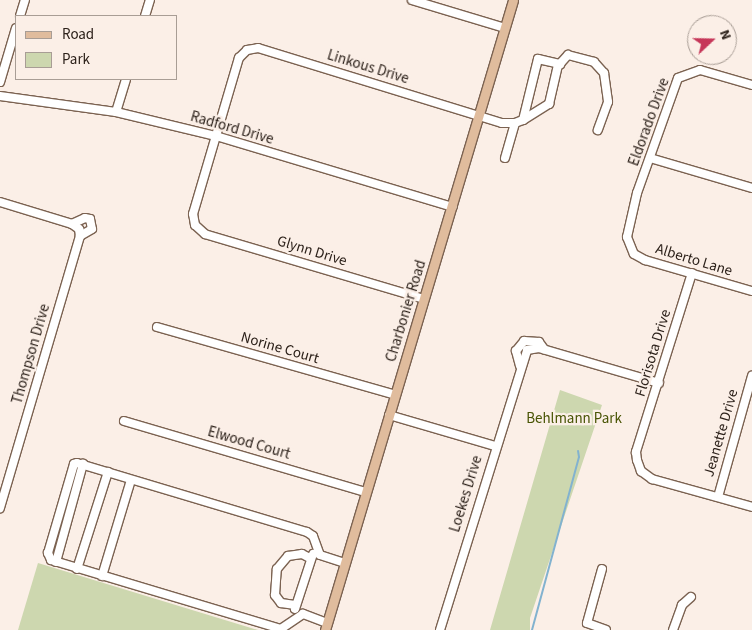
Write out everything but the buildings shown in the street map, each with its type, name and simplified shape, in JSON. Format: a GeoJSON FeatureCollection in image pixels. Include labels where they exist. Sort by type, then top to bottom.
{"type":"FeatureCollection","features":[{"type":"Feature","properties":{"kind":"main road","name":"Charbonier Road"},"geometry":{"type":"LineString","coordinates":[[326,627],[394,394],[480,116],[513,0]]}},
{"type":"Feature","properties":{"kind":"street"},"geometry":{"type":"LineString","coordinates":[[20,15],[25,0]]}},
{"type":"Feature","properties":{"kind":"street"},"geometry":{"type":"LineString","coordinates":[[145,15],[150,0]]}},
{"type":"Feature","properties":{"kind":"street"},"geometry":{"type":"LineString","coordinates":[[412,0],[505,28]]}},
{"type":"Feature","properties":{"kind":"street"},"geometry":{"type":"LineString","coordinates":[[0,82],[15,31]]}},
{"type":"Feature","properties":{"kind":"street","name":"Linkous Drive"},"geometry":{"type":"LineString","coordinates":[[216,136],[240,58],[247,50],[258,48],[480,116],[519,122]]}},
{"type":"Feature","properties":{"kind":"street"},"geometry":{"type":"LineString","coordinates":[[519,122],[544,109],[560,64],[568,55],[594,62],[604,72],[608,102],[598,130]]}},
{"type":"Feature","properties":{"kind":"street"},"geometry":{"type":"LineString","coordinates":[[505,158],[519,122],[538,59],[560,64]]}},
{"type":"Feature","properties":{"kind":"street","name":"Eldorado Drive"},"geometry":{"type":"LineString","coordinates":[[630,250],[628,231],[650,158],[678,78],[700,70],[752,86]]}},
{"type":"Feature","properties":{"kind":"street"},"geometry":{"type":"LineString","coordinates":[[116,112],[126,80]]}},
{"type":"Feature","properties":{"kind":"street","name":"Radford Drive"},"geometry":{"type":"LineString","coordinates":[[0,96],[116,112],[216,136],[452,207]]}},
{"type":"Feature","properties":{"kind":"street","name":"Glynn Drive"},"geometry":{"type":"LineString","coordinates":[[216,136],[193,214],[196,225],[205,234],[424,299]]}},
{"type":"Feature","properties":{"kind":"street"},"geometry":{"type":"LineString","coordinates":[[650,158],[752,188]]}},
{"type":"Feature","properties":{"kind":"street"},"geometry":{"type":"LineString","coordinates":[[0,202],[72,224],[79,233]]}},
{"type":"Feature","properties":{"kind":"street","name":"Thompson Drive"},"geometry":{"type":"LineString","coordinates":[[0,508],[79,233],[92,229],[90,219],[85,218],[72,224]]}},
{"type":"Feature","properties":{"kind":"street","name":"Alberto Lane"},"geometry":{"type":"LineString","coordinates":[[630,250],[645,260],[752,291]]}},
{"type":"Feature","properties":{"kind":"street","name":"Florisota Drive"},"geometry":{"type":"LineString","coordinates":[[692,273],[636,452],[641,471],[652,479],[752,507]]}},
{"type":"Feature","properties":{"kind":"street","name":"Norine Court"},"geometry":{"type":"LineString","coordinates":[[158,327],[394,394]]}},
{"type":"Feature","properties":{"kind":"street","name":"Loekes Drive"},"geometry":{"type":"LineString","coordinates":[[440,630],[495,446],[520,366],[527,350],[535,347],[659,383]]}},
{"type":"Feature","properties":{"kind":"street","name":"Jeanette Drive"},"geometry":{"type":"LineString","coordinates":[[718,497],[752,376]]}},
{"type":"Feature","properties":{"kind":"street"},"geometry":{"type":"LineString","coordinates":[[389,415],[495,446]]}},
{"type":"Feature","properties":{"kind":"street","name":"Elwood Court"},"geometry":{"type":"LineString","coordinates":[[124,421],[366,492]]}},
{"type":"Feature","properties":{"kind":"street"},"geometry":{"type":"LineString","coordinates":[[326,627],[303,614],[296,616],[281,629],[56,562],[48,553],[74,464],[83,464],[307,532],[313,536],[320,555],[345,564]]}},
{"type":"Feature","properties":{"kind":"street"},"geometry":{"type":"LineString","coordinates":[[56,562],[83,464]]}},
{"type":"Feature","properties":{"kind":"street"},"geometry":{"type":"LineString","coordinates":[[77,569],[108,472]]}},
{"type":"Feature","properties":{"kind":"street"},"geometry":{"type":"LineString","coordinates":[[102,576],[131,480]]}},
{"type":"Feature","properties":{"kind":"street"},"geometry":{"type":"LineString","coordinates":[[61,508],[70,512]]}},
{"type":"Feature","properties":{"kind":"street"},"geometry":{"type":"LineString","coordinates":[[296,616],[295,605],[310,558],[316,548]]}},
{"type":"Feature","properties":{"kind":"street"},"geometry":{"type":"LineString","coordinates":[[295,605],[281,603],[275,595],[273,585],[277,568],[288,556],[302,554],[310,558]]}},
{"type":"Feature","properties":{"kind":"street"},"geometry":{"type":"LineString","coordinates":[[602,569],[587,623],[606,630]]}},
{"type":"Feature","properties":{"kind":"street"},"geometry":{"type":"LineString","coordinates":[[673,630],[682,604],[692,597]]}},
{"type":"Feature","properties":{"kind":"green space","name":"Behlmann Park"},"geometry":{"type":"Polygon","coordinates":[[[560,390],[602,405],[530,618],[530,630],[490,630],[560,390]]]}},
{"type":"Feature","properties":{"kind":"green space"},"geometry":{"type":"Polygon","coordinates":[[[38,563],[258,630],[18,630],[38,563]]]}},
{"type":"Feature","properties":{"kind":"waterway"},"geometry":{"type":"LineString","coordinates":[[532,630],[579,457],[578,451]]}}]}
